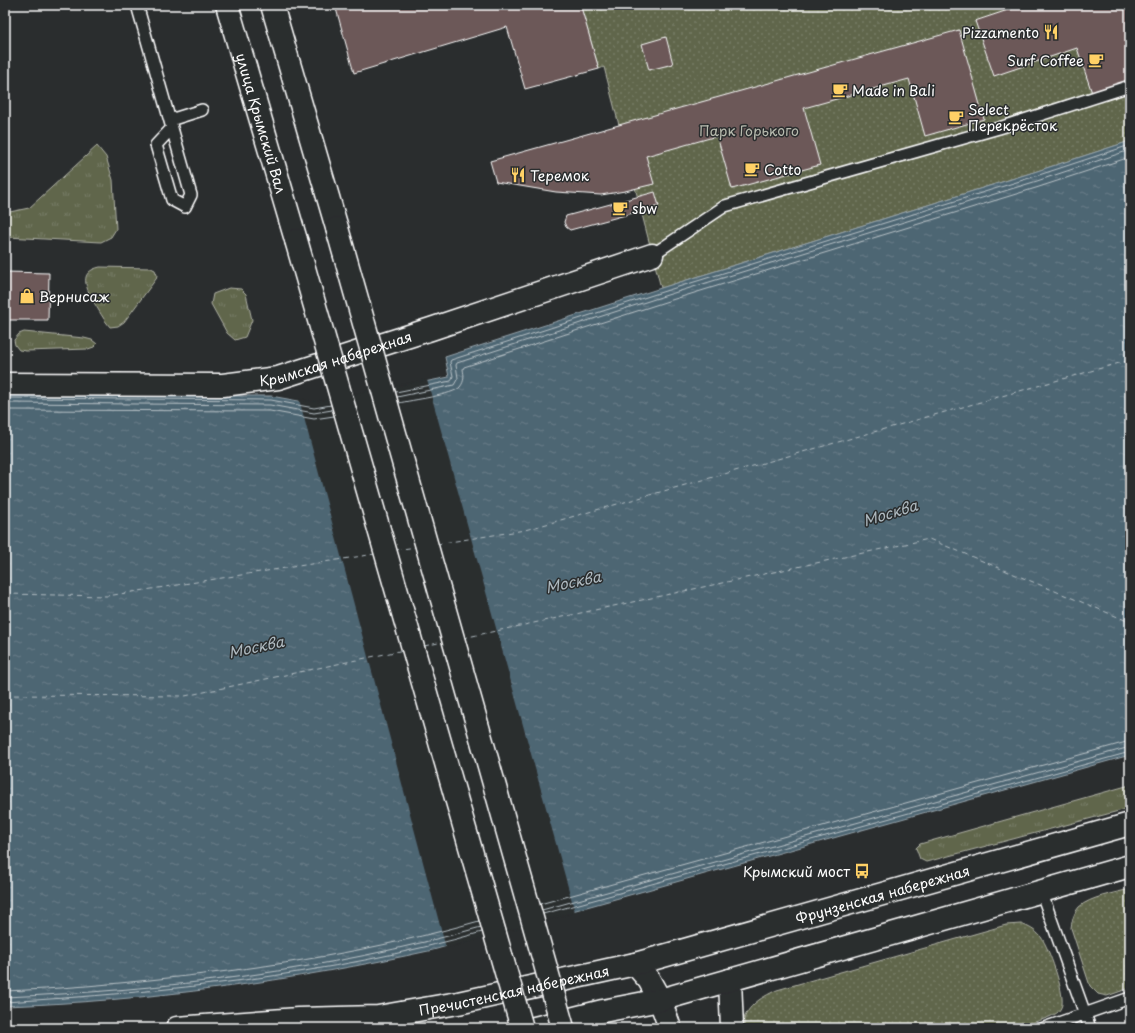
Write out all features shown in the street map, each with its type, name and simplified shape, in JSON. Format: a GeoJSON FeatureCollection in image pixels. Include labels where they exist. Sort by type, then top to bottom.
{"type":"FeatureCollection","features":[{"type":"Feature","properties":{"kind":"main road","name":"улица Крымский Вал"},"geometry":{"type":"LineString","coordinates":[[227,5],[522,1028]]}},
{"type":"Feature","properties":{"kind":"main road"},"geometry":{"type":"LineString","coordinates":[[272,5],[337,228],[563,1028]]}},
{"type":"Feature","properties":{"kind":"main road","name":"Крымская набережная"},"geometry":{"type":"LineString","coordinates":[[5,384],[223,385],[278,378],[424,331],[652,254]]}},
{"type":"Feature","properties":{"kind":"main road","name":"Фрунзенская набережная"},"geometry":{"type":"LineString","coordinates":[[635,964],[1130,824]]}},
{"type":"Feature","properties":{"kind":"main road"},"geometry":{"type":"LineString","coordinates":[[535,1028],[603,1011],[660,1000],[1130,866]]}},
{"type":"Feature","properties":{"kind":"main road"},"geometry":{"type":"LineString","coordinates":[[635,964],[650,980],[660,1000],[670,1028]]}},
{"type":"Feature","properties":{"kind":"main road","name":"Пречистенская набережная"},"geometry":{"type":"LineString","coordinates":[[176,1028],[298,1019],[371,1023],[458,1002],[635,964]]}},
{"type":"Feature","properties":{"kind":"main road"},"geometry":{"type":"LineString","coordinates":[[730,980],[732,1028]]}},
{"type":"Feature","properties":{"kind":"lane"},"geometry":{"type":"LineString","coordinates":[[137,5],[171,124],[191,195],[185,207],[172,200],[156,145],[171,124],[202,110]]}},
{"type":"Feature","properties":{"kind":"lane"},"geometry":{"type":"LineString","coordinates":[[652,254],[725,206],[999,128],[1130,86]]}},
{"type":"Feature","properties":{"kind":"lane"},"geometry":{"type":"LineString","coordinates":[[1041,891],[1090,1028]]}},
{"type":"Feature","properties":{"kind":"lane"},"geometry":{"type":"LineString","coordinates":[[1044,1028],[1130,998]]}},
{"type":"Feature","properties":{"kind":"green space","name":"Парк Горького"},"geometry":{"type":"Polygon","coordinates":[[[587,5],[1130,5],[1130,141],[661,288],[604,67],[599,69],[581,7],[587,5]]]}},
{"type":"Feature","properties":{"kind":"green space"},"geometry":{"type":"Polygon","coordinates":[[[97,146],[106,157],[113,180],[116,229],[111,237],[101,242],[7,237],[5,233],[5,213],[29,208],[97,146]]]}},
{"type":"Feature","properties":{"kind":"green space"},"geometry":{"type":"Polygon","coordinates":[[[100,267],[151,268],[155,270],[157,275],[156,279],[124,322],[118,326],[110,327],[93,301],[86,285],[86,276],[89,272],[100,267]]]}},
{"type":"Feature","properties":{"kind":"green space"},"geometry":{"type":"Polygon","coordinates":[[[229,288],[241,289],[246,294],[252,320],[245,337],[235,340],[227,333],[211,304],[213,294],[229,288]]]}},
{"type":"Feature","properties":{"kind":"green space"},"geometry":{"type":"Polygon","coordinates":[[[24,332],[84,338],[92,340],[97,344],[88,349],[19,350],[15,345],[14,340],[19,334],[24,332]]]}},
{"type":"Feature","properties":{"kind":"green space"},"geometry":{"type":"Polygon","coordinates":[[[1130,785],[1130,808],[926,862],[920,859],[916,848],[920,844],[1130,785]]]}},
{"type":"Feature","properties":{"kind":"green space"},"geometry":{"type":"Polygon","coordinates":[[[1130,889],[1130,988],[1107,996],[1098,994],[1090,986],[1071,928],[1073,919],[1077,909],[1084,904],[1103,896],[1130,889]]]}},
{"type":"Feature","properties":{"kind":"green space"},"geometry":{"type":"Polygon","coordinates":[[[1021,924],[1032,929],[1041,937],[1052,960],[1061,990],[1062,1004],[1060,1009],[1055,1014],[1044,1019],[1015,1028],[742,1028],[743,1021],[749,1009],[759,1000],[777,990],[1006,925],[1021,924]]]}},
{"type":"Feature","properties":{"kind":"water","name":"Москва"},"geometry":{"type":"Polygon","coordinates":[[[1130,141],[1130,755],[433,950],[327,971],[220,988],[113,1000],[5,1006],[5,395],[271,396],[315,404],[449,377],[445,357],[1130,141]]]}},
{"type":"Feature","properties":{"kind":"pier"},"geometry":{"type":"Polygon","coordinates":[[[427,380],[575,912],[446,948],[299,399],[315,402],[427,380]]]}},
{"type":"Feature","properties":{"kind":"building"},"geometry":{"type":"Polygon","coordinates":[[[335,5],[587,5],[581,7],[599,69],[525,89],[507,27],[354,73],[335,5]]]}},
{"type":"Feature","properties":{"kind":"building"},"geometry":{"type":"Polygon","coordinates":[[[1023,5],[1127,5],[1130,15],[1130,80],[1092,93],[1077,48],[994,76],[975,21],[1023,5]]]}},
{"type":"Feature","properties":{"kind":"building"},"geometry":{"type":"Polygon","coordinates":[[[959,30],[984,119],[925,136],[909,79],[804,108],[820,165],[732,189],[717,136],[646,156],[654,184],[625,191],[601,195],[556,192],[496,182],[490,161],[959,30]]]}},
{"type":"Feature","properties":{"kind":"building"},"geometry":{"type":"Polygon","coordinates":[[[666,37],[673,64],[649,70],[642,44],[666,37]]]}},
{"type":"Feature","properties":{"kind":"building"},"geometry":{"type":"Polygon","coordinates":[[[655,192],[659,206],[570,230],[566,227],[564,222],[566,216],[655,192]]]}},
{"type":"Feature","properties":{"kind":"building","name":"Вернисаж"},"geometry":{"type":"Polygon","coordinates":[[[5,272],[49,273],[48,320],[5,320],[5,272]]]}},
{"type":"Feature","properties":{"kind":"ferry route"},"geometry":{"type":"LineString","coordinates":[[437,544],[525,530],[1130,360]]}},
{"type":"Feature","properties":{"kind":"ferry route"},"geometry":{"type":"LineString","coordinates":[[463,638],[929,539],[1130,622]]}},
{"type":"Feature","properties":{"kind":"ferry route"},"geometry":{"type":"LineString","coordinates":[[396,550],[416,547]]}},
{"type":"Feature","properties":{"kind":"ferry route"},"geometry":{"type":"LineString","coordinates":[[5,594],[107,596],[375,554]]}},
{"type":"Feature","properties":{"kind":"ferry route"},"geometry":{"type":"LineString","coordinates":[[424,646],[443,642]]}},
{"type":"Feature","properties":{"kind":"ferry route"},"geometry":{"type":"LineString","coordinates":[[5,695],[185,696],[404,650]]}},
{"type":"Feature","properties":{"kind":"place","name":"Pizzamento"},"geometry":{"type":"Point","coordinates":[1051,32]}},
{"type":"Feature","properties":{"kind":"place","name":"Surf Coffee"},"geometry":{"type":"Point","coordinates":[1096,60]}},
{"type":"Feature","properties":{"kind":"place","name":"Made in Bali"},"geometry":{"type":"Point","coordinates":[840,90]}},
{"type":"Feature","properties":{"kind":"place","name":"Select Перекрёсток"},"geometry":{"type":"Point","coordinates":[956,117]}},
{"type":"Feature","properties":{"kind":"place","name":"Cotto"},"geometry":{"type":"Point","coordinates":[752,169]}},
{"type":"Feature","properties":{"kind":"place","name":"Теремок"},"geometry":{"type":"Point","coordinates":[518,175]}},
{"type":"Feature","properties":{"kind":"place","name":"sbw"},"geometry":{"type":"Point","coordinates":[620,208]}},
{"type":"Feature","properties":{"kind":"place","name":"Вернисаж"},"geometry":{"type":"Point","coordinates":[27,296]}},
{"type":"Feature","properties":{"kind":"place","name":"Крымский мост"},"geometry":{"type":"Point","coordinates":[862,871]}}]}
